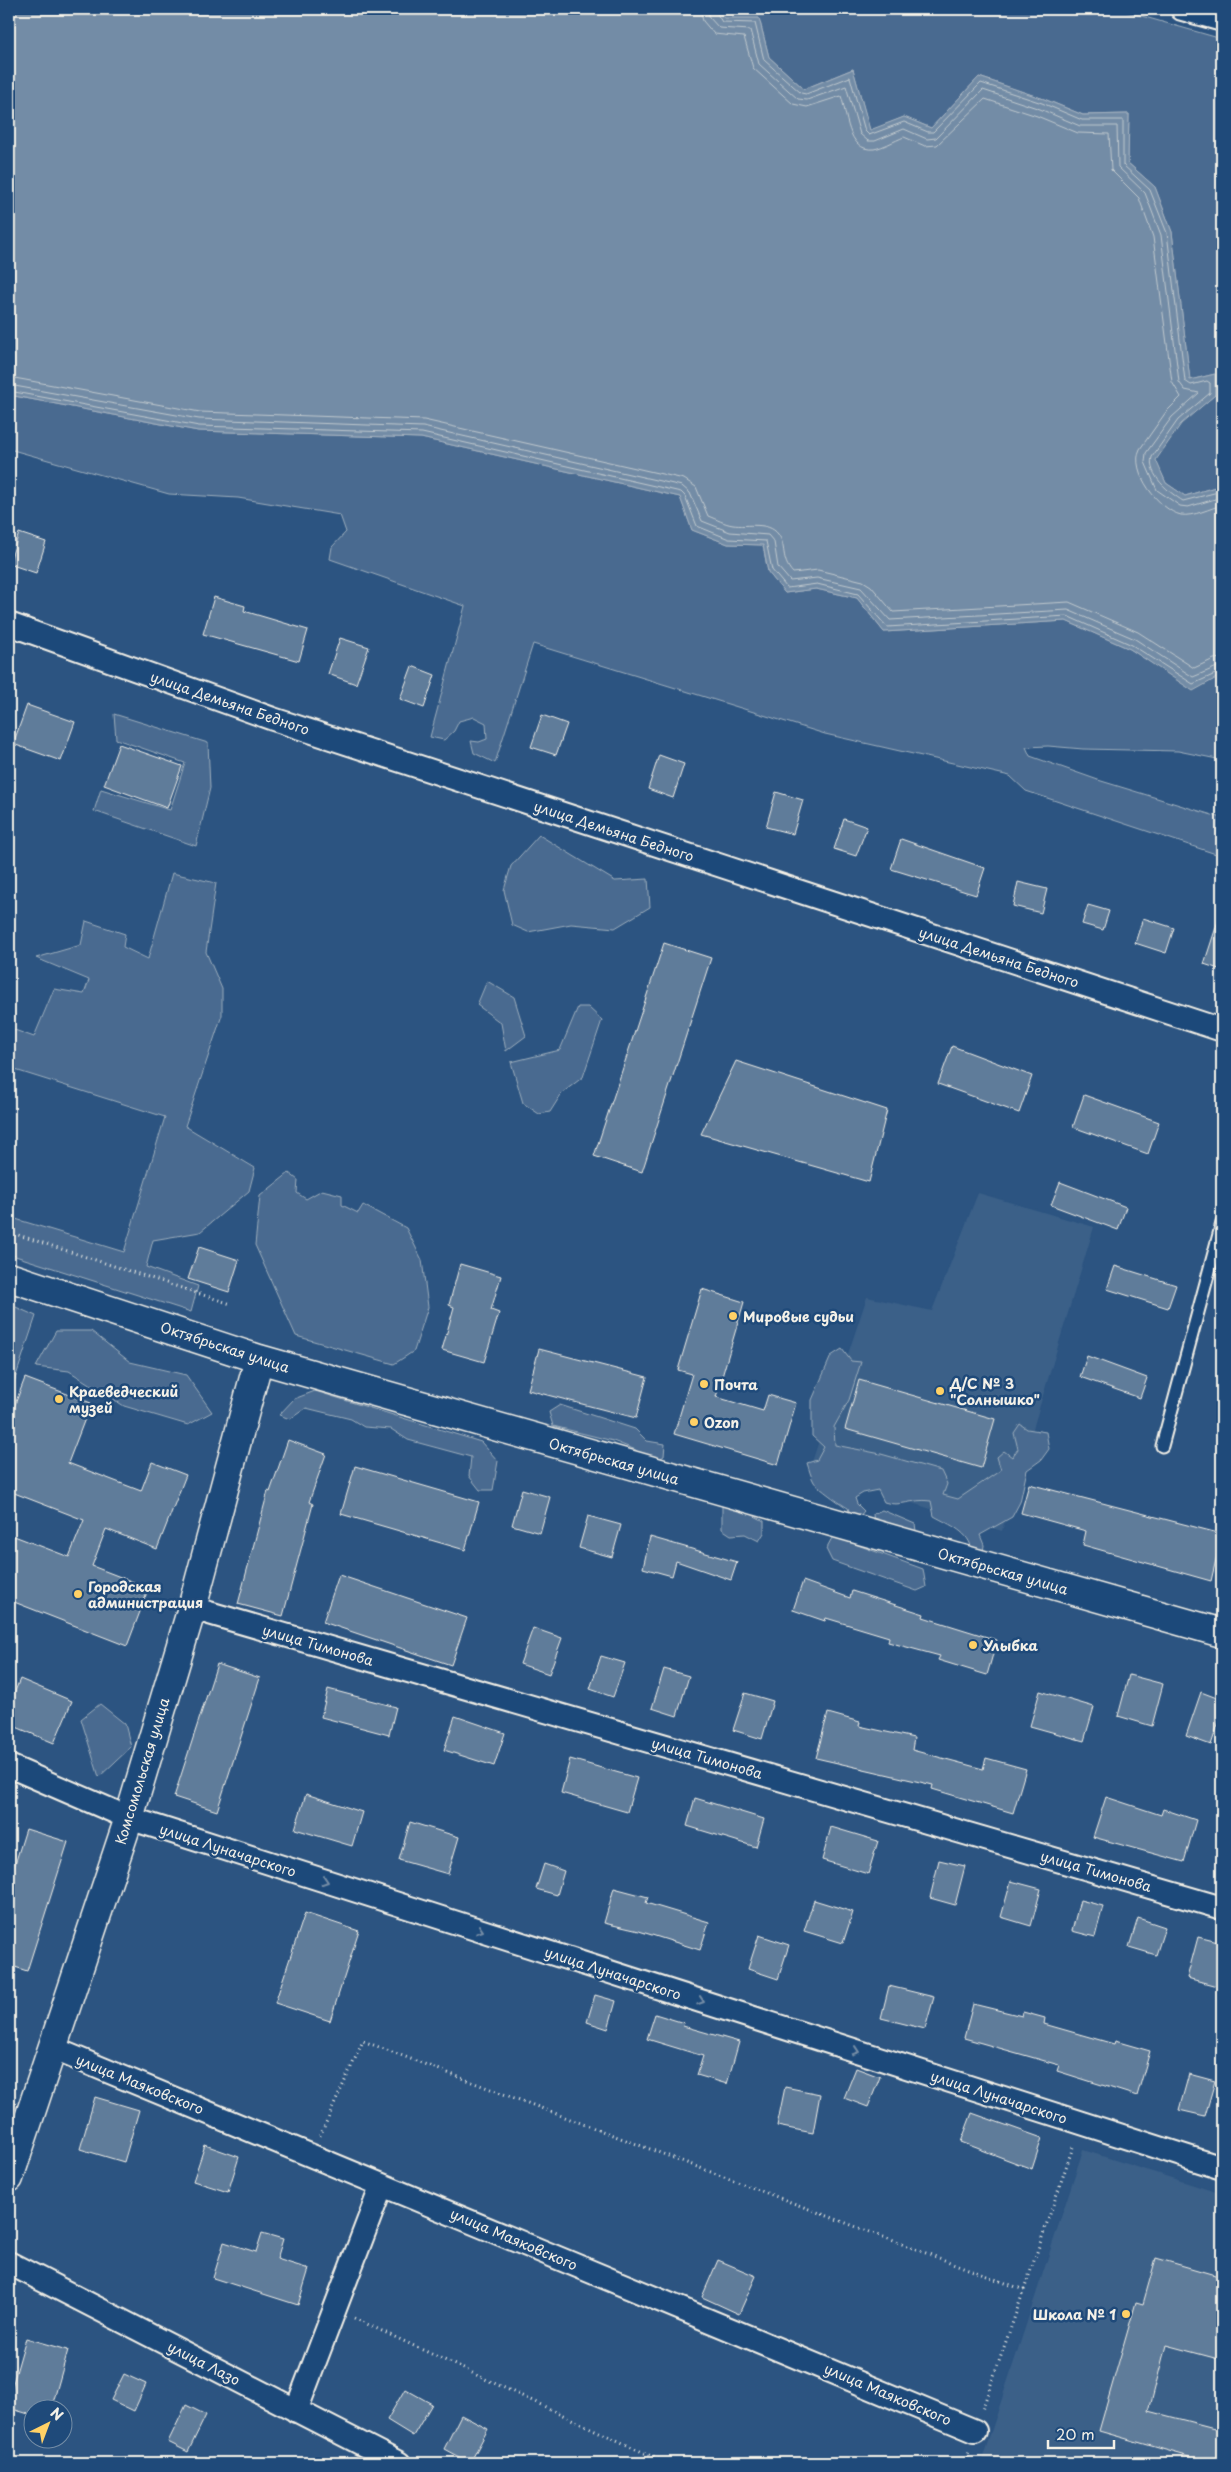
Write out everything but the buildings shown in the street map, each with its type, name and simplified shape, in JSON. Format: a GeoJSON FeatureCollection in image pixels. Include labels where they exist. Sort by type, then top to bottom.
{"type":"FeatureCollection","features":[{"type":"Feature","properties":{"kind":"street"},"geometry":{"type":"LineString","coordinates":[[1182,9],[1222,20]]}},
{"type":"Feature","properties":{"kind":"street","name":"улица Демьяна Бедного"},"geometry":{"type":"LineString","coordinates":[[9,624],[273,719],[1222,1030]]}},
{"type":"Feature","properties":{"kind":"street","name":"Октябрьская улица"},"geometry":{"type":"LineString","coordinates":[[9,1278],[260,1359],[1222,1633]]}},
{"type":"Feature","properties":{"kind":"street","name":"Комсомольская улица"},"geometry":{"type":"LineString","coordinates":[[9,2178],[129,1818],[192,1608],[260,1359]]}},
{"type":"Feature","properties":{"kind":"street","name":"улица Тимонова"},"geometry":{"type":"LineString","coordinates":[[192,1608],[1222,1908]]}},
{"type":"Feature","properties":{"kind":"street","name":"улица Луначарского"},"geometry":{"type":"LineString","coordinates":[[9,1766],[129,1818],[1222,2168]]}},
{"type":"Feature","properties":{"kind":"street","name":"улица Маяковского"},"geometry":{"type":"LineString","coordinates":[[52,2048],[975,2431]]}},
{"type":"Feature","properties":{"kind":"street"},"geometry":{"type":"LineString","coordinates":[[296,2411],[382,2184]]}},
{"type":"Feature","properties":{"kind":"street","name":"улица Лазо"},"geometry":{"type":"LineString","coordinates":[[9,2263],[399,2463]]}},
{"type":"Feature","properties":{"kind":"lane"},"geometry":{"type":"LineString","coordinates":[[1162,1446],[1222,1223]]}},
{"type":"Feature","properties":{"kind":"path"},"geometry":{"type":"LineString","coordinates":[[9,1232],[231,1304]]}},
{"type":"Feature","properties":{"kind":"path"},"geometry":{"type":"LineString","coordinates":[[311,2155],[363,2041],[1024,2290]]}},
{"type":"Feature","properties":{"kind":"path"},"geometry":{"type":"LineString","coordinates":[[965,2463],[1066,2170],[1080,2123]]}},
{"type":"Feature","properties":{"kind":"path"},"geometry":{"type":"LineString","coordinates":[[335,2309],[666,2463]]}},
{"type":"Feature","properties":{"kind":"shaded area"},"geometry":{"type":"Polygon","coordinates":[[[717,9],[1117,9],[1222,39],[1222,485],[1185,496],[1166,483],[1155,460],[1181,423],[1215,395],[1215,374],[1190,380],[1172,232],[1155,187],[1128,163],[1129,114],[1083,115],[1044,99],[979,77],[931,128],[904,117],[870,131],[853,69],[804,89],[769,57],[759,18],[723,18],[717,9]]]}},
{"type":"Feature","properties":{"kind":"shaded area"},"geometry":{"type":"Polygon","coordinates":[[[9,395],[198,431],[421,438],[680,497],[692,530],[728,544],[763,545],[768,572],[785,593],[816,589],[857,598],[884,632],[1066,621],[1130,649],[1193,690],[1222,675],[1222,760],[1178,751],[1083,749],[1048,746],[1026,747],[1030,756],[1098,780],[1222,818],[1222,856],[1026,791],[1010,776],[825,734],[533,644],[495,763],[474,753],[471,741],[479,742],[487,739],[486,723],[474,717],[459,721],[454,731],[444,740],[430,737],[465,606],[330,559],[332,547],[346,532],[340,515],[238,498],[169,494],[9,449],[9,395]]]}},
{"type":"Feature","properties":{"kind":"shaded area"},"geometry":{"type":"Polygon","coordinates":[[[114,714],[208,743],[210,788],[196,846],[94,811],[101,789],[170,810],[185,763],[116,739],[114,714]]]}},
{"type":"Feature","properties":{"kind":"shaded area"},"geometry":{"type":"Polygon","coordinates":[[[539,835],[615,881],[648,879],[650,907],[615,928],[571,924],[528,932],[512,925],[504,890],[511,866],[539,835]]]}},
{"type":"Feature","properties":{"kind":"shaded area"},"geometry":{"type":"Polygon","coordinates":[[[172,873],[216,883],[206,952],[222,989],[222,1015],[185,1126],[255,1168],[249,1191],[200,1232],[153,1240],[146,1267],[198,1286],[191,1312],[9,1254],[9,1217],[124,1252],[165,1117],[9,1068],[9,1028],[34,1037],[54,989],[84,994],[89,980],[36,958],[81,945],[86,921],[125,934],[123,947],[148,959],[172,873]]]}},
{"type":"Feature","properties":{"kind":"shaded area"},"geometry":{"type":"Polygon","coordinates":[[[487,981],[514,997],[526,1036],[506,1051],[501,1023],[477,1005],[487,981]]]}},
{"type":"Feature","properties":{"kind":"shaded area"},"geometry":{"type":"Polygon","coordinates":[[[578,1007],[588,1007],[602,1020],[583,1077],[562,1093],[550,1112],[539,1114],[523,1103],[511,1062],[560,1050],[578,1007]]]}},
{"type":"Feature","properties":{"kind":"shaded area"},"geometry":{"type":"Polygon","coordinates":[[[289,1173],[298,1180],[297,1193],[306,1199],[322,1190],[342,1195],[342,1205],[358,1213],[363,1205],[406,1228],[422,1260],[428,1307],[414,1351],[394,1364],[296,1336],[255,1245],[260,1196],[289,1173]]]}},
{"type":"Feature","properties":{"kind":"shaded area","name":"Д/С № 3 \"Солнышко\""},"geometry":{"type":"Polygon","coordinates":[[[978,1193],[1094,1227],[1002,1531],[809,1471],[867,1297],[932,1311],[978,1193]]]}},
{"type":"Feature","properties":{"kind":"shaded area"},"geometry":{"type":"Polygon","coordinates":[[[9,1304],[36,1316],[9,1397],[9,1304]]]}},
{"type":"Feature","properties":{"kind":"shaded area"},"geometry":{"type":"Polygon","coordinates":[[[56,1331],[91,1331],[130,1362],[186,1375],[212,1412],[188,1425],[124,1406],[69,1371],[36,1367],[56,1331]]]}},
{"type":"Feature","properties":{"kind":"shaded area"},"geometry":{"type":"Polygon","coordinates":[[[842,1349],[851,1361],[861,1362],[849,1400],[834,1427],[835,1445],[881,1454],[941,1471],[947,1484],[943,1495],[958,1499],[1001,1470],[997,1457],[1004,1451],[1012,1457],[1018,1449],[1014,1433],[1020,1424],[1027,1429],[1046,1432],[1049,1449],[1041,1460],[1027,1470],[1020,1502],[1012,1517],[980,1535],[984,1545],[983,1553],[972,1551],[970,1544],[963,1534],[953,1526],[934,1516],[931,1501],[924,1500],[890,1504],[884,1502],[878,1490],[863,1493],[855,1498],[857,1504],[864,1511],[858,1518],[851,1517],[848,1508],[814,1482],[807,1463],[817,1460],[824,1447],[812,1436],[812,1400],[831,1356],[842,1349]]]}},
{"type":"Feature","properties":{"kind":"shaded area"},"geometry":{"type":"Polygon","coordinates":[[[315,1391],[481,1442],[498,1461],[493,1490],[480,1490],[469,1476],[471,1457],[408,1440],[391,1429],[364,1427],[351,1419],[306,1408],[290,1419],[279,1415],[294,1399],[315,1391]]]}},
{"type":"Feature","properties":{"kind":"shaded area"},"geometry":{"type":"Polygon","coordinates":[[[560,1405],[635,1429],[647,1441],[665,1444],[664,1456],[655,1462],[640,1458],[636,1450],[613,1441],[553,1426],[549,1412],[560,1405]]]}},
{"type":"Feature","properties":{"kind":"shaded area"},"geometry":{"type":"Polygon","coordinates":[[[722,1505],[749,1513],[764,1521],[764,1533],[759,1541],[745,1534],[731,1535],[722,1529],[722,1505]]]}},
{"type":"Feature","properties":{"kind":"shaded area"},"geometry":{"type":"Polygon","coordinates":[[[882,1510],[915,1524],[917,1537],[874,1524],[873,1514],[882,1510]]]}},
{"type":"Feature","properties":{"kind":"shaded area"},"geometry":{"type":"Polygon","coordinates":[[[833,1536],[923,1569],[926,1587],[917,1591],[832,1561],[826,1549],[833,1536]]]}},
{"type":"Feature","properties":{"kind":"shaded area"},"geometry":{"type":"Polygon","coordinates":[[[100,1704],[125,1724],[131,1747],[99,1777],[81,1719],[100,1704]]]}},
{"type":"Feature","properties":{"kind":"shaded area","name":"Школа № 1"},"geometry":{"type":"Polygon","coordinates":[[[1083,2150],[1222,2194],[1222,2463],[981,2463],[1083,2150]]]}},
{"type":"Feature","properties":{"kind":"water"},"geometry":{"type":"Polygon","coordinates":[[[9,9],[717,9],[724,18],[759,18],[769,57],[804,89],[853,69],[870,130],[904,117],[931,128],[979,77],[1044,99],[1083,115],[1129,114],[1128,163],[1155,187],[1172,232],[1190,380],[1215,374],[1215,395],[1181,424],[1156,460],[1166,483],[1185,496],[1222,485],[1222,675],[1193,691],[1130,649],[1066,621],[884,632],[857,598],[816,589],[785,593],[768,572],[763,545],[728,544],[692,530],[680,497],[421,438],[198,431],[9,395],[9,9]]]}},
{"type":"Feature","properties":{"kind":"place","name":"Мировые судьи"},"geometry":{"type":"Point","coordinates":[733,1316]}},
{"type":"Feature","properties":{"kind":"place","name":"Почта"},"geometry":{"type":"Point","coordinates":[704,1384]}},
{"type":"Feature","properties":{"kind":"place","name":"Д/С № 3 \"Солнышко\""},"geometry":{"type":"Point","coordinates":[940,1391]}},
{"type":"Feature","properties":{"kind":"place","name":"Краеведческий музей"},"geometry":{"type":"Point","coordinates":[59,1399]}},
{"type":"Feature","properties":{"kind":"place","name":"Ozon"},"geometry":{"type":"Point","coordinates":[694,1422]}},
{"type":"Feature","properties":{"kind":"place","name":"Городская администрация"},"geometry":{"type":"Point","coordinates":[78,1594]}},
{"type":"Feature","properties":{"kind":"place","name":"Улыбка"},"geometry":{"type":"Point","coordinates":[973,1645]}},
{"type":"Feature","properties":{"kind":"place","name":"Школа № 1"},"geometry":{"type":"Point","coordinates":[1126,2314]}}]}
